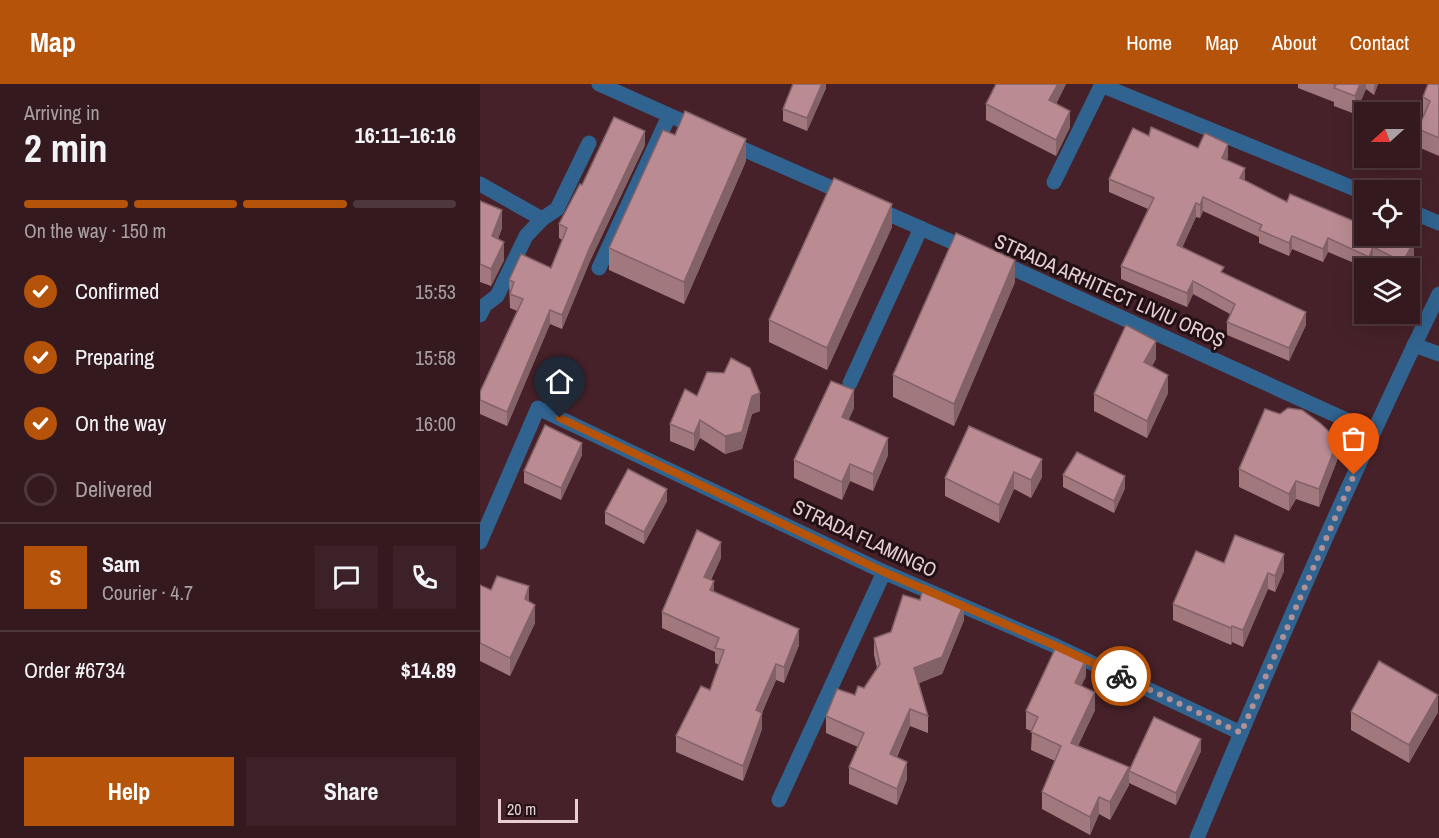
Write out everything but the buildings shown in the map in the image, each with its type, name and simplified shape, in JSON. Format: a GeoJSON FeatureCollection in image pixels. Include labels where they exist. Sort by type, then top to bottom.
{"type":"FeatureCollection","features":[{"type":"Feature","properties":{"kind":"street","name":"STRADA ARHITECT LIVIU OROȘ"},"geometry":{"type":"LineString","coordinates":[[599,84],[1373,432]]}},
{"type":"Feature","properties":{"kind":"street"},"geometry":{"type":"LineString","coordinates":[[1054,182],[1102,84],[1354,188]]}},
{"type":"Feature","properties":{"kind":"street"},"geometry":{"type":"LineString","coordinates":[[599,268],[669,116]]}},
{"type":"Feature","properties":{"kind":"street"},"geometry":{"type":"LineString","coordinates":[[482,308],[496,296],[526,236],[542,219],[556,209],[590,143]]}},
{"type":"Feature","properties":{"kind":"street"},"geometry":{"type":"LineString","coordinates":[[480,183],[542,219]]}},
{"type":"Feature","properties":{"kind":"street"},"geometry":{"type":"LineString","coordinates":[[1420,215],[1439,223]]}},
{"type":"Feature","properties":{"kind":"street"},"geometry":{"type":"LineString","coordinates":[[850,383],[921,228]]}},
{"type":"Feature","properties":{"kind":"street"},"geometry":{"type":"LineString","coordinates":[[1197,838],[1373,432],[1439,294]]}},
{"type":"Feature","properties":{"kind":"street"},"geometry":{"type":"LineString","coordinates":[[1414,345],[1439,354]]}},
{"type":"Feature","properties":{"kind":"street","name":"STRADA FLAMINGO"},"geometry":{"type":"LineString","coordinates":[[480,542],[538,408],[884,572],[1056,646],[1241,733]]}},
{"type":"Feature","properties":{"kind":"street"},"geometry":{"type":"LineString","coordinates":[[779,800],[884,572]]}},
{"type":"Feature","properties":{"kind":"way so far"},"geometry":{"type":"LineString","coordinates":[[1121,676],[1241,733],[1354,475]]}},
{"type":"Feature","properties":{"kind":"route"},"geometry":{"type":"LineString","coordinates":[[560,418],[884,572],[1121,676]]}}]}
